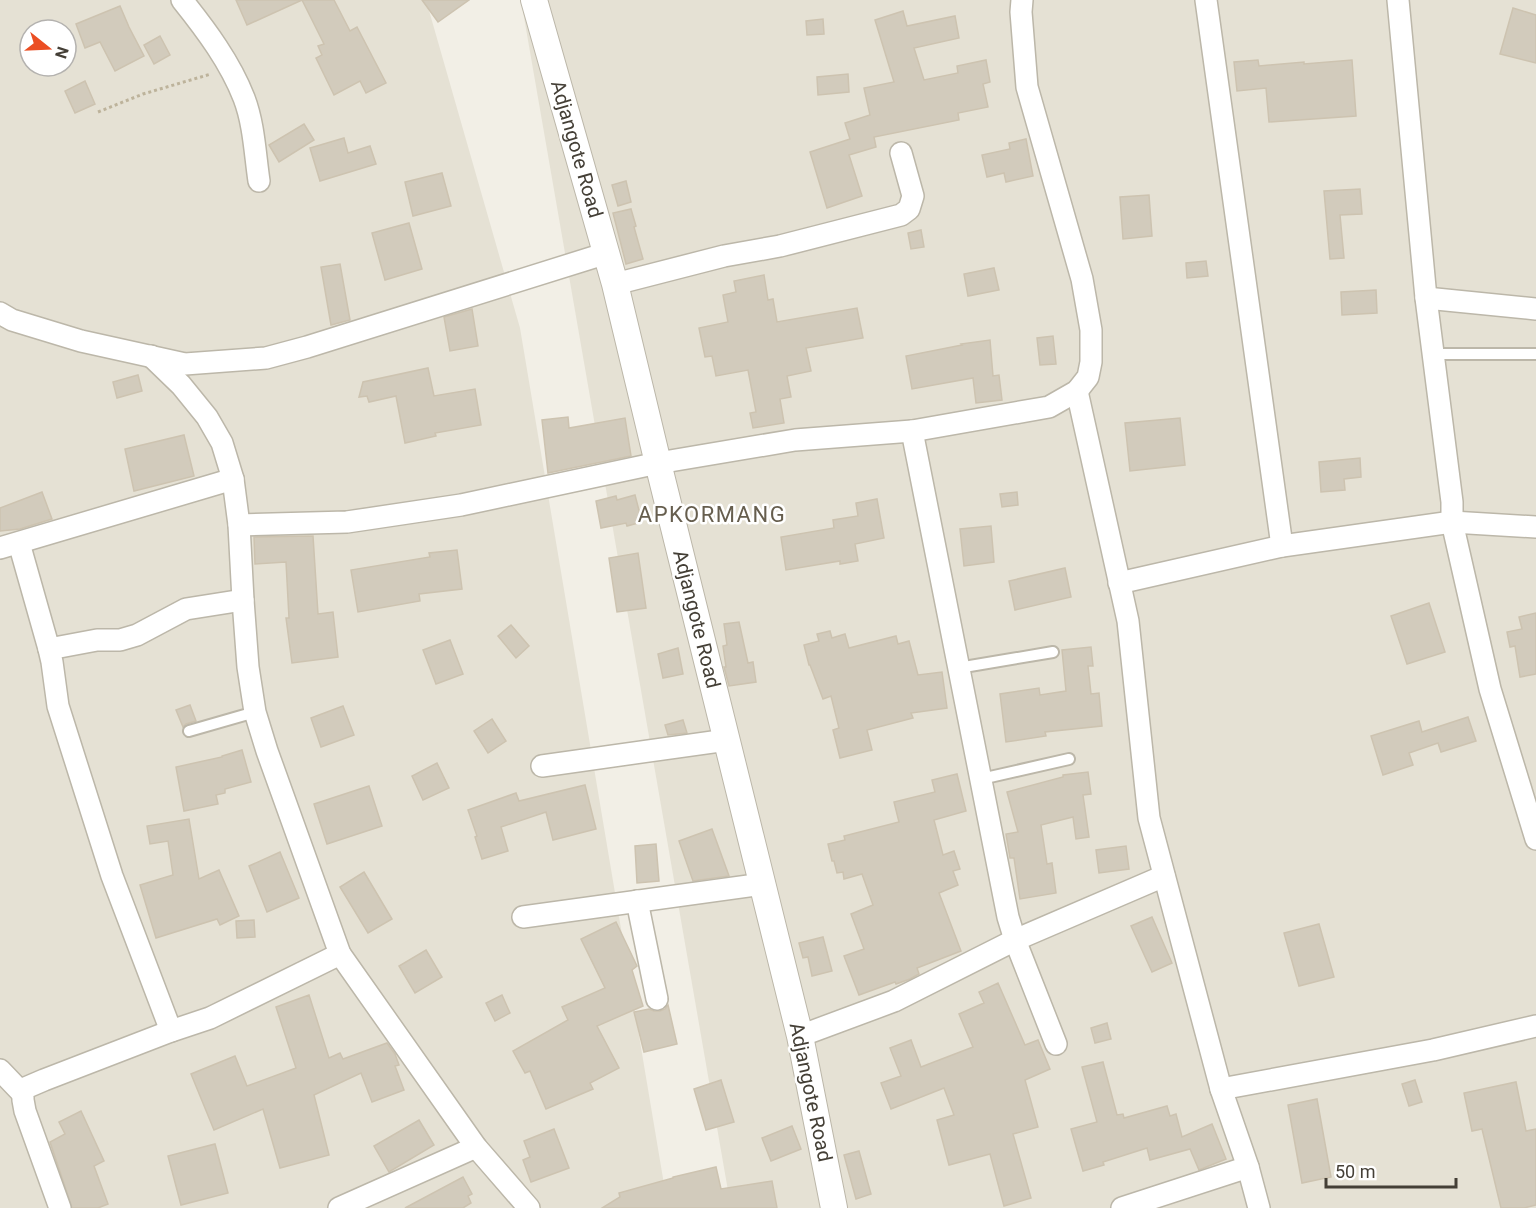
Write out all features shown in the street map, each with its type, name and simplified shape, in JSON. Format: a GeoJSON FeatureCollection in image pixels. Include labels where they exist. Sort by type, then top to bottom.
{"type":"FeatureCollection","features":[{"type":"Feature","properties":{"kind":"street"},"geometry":{"type":"LineString","coordinates":[[182,0],[208,33],[230,68],[245,98],[252,125],[259,181]]}},
{"type":"Feature","properties":{"kind":"street","name":"Adjangote Road"},"geometry":{"type":"LineString","coordinates":[[534,0],[615,284],[800,1036],[834,1208]]}},
{"type":"Feature","properties":{"kind":"street"},"geometry":{"type":"LineString","coordinates":[[239,525],[347,522],[461,505],[658,463],[795,440],[912,431],[1049,407],[1077,390],[1088,377],[1091,362],[1090,330],[1082,279],[1027,87],[1022,0]]}},
{"type":"Feature","properties":{"kind":"street"},"geometry":{"type":"LineString","coordinates":[[1206,0],[1282,546]]}},
{"type":"Feature","properties":{"kind":"street"},"geometry":{"type":"LineString","coordinates":[[1398,0],[1426,298],[1452,502],[1452,522],[1490,689],[1536,839]]}},
{"type":"Feature","properties":{"kind":"street"},"geometry":{"type":"LineString","coordinates":[[615,284],[902,215],[909,209],[913,196],[901,153]]}},
{"type":"Feature","properties":{"kind":"street"},"geometry":{"type":"LineString","coordinates":[[0,313],[12,320],[81,341],[185,364],[266,358],[607,253]]}},
{"type":"Feature","properties":{"kind":"street"},"geometry":{"type":"LineString","coordinates":[[1426,298],[1536,309]]}},
{"type":"Feature","properties":{"kind":"street"},"geometry":{"type":"LineString","coordinates":[[151,357],[181,386],[207,417],[222,443],[233,478],[239,525],[248,667],[255,712],[340,954],[476,1147],[529,1208]]}},
{"type":"Feature","properties":{"kind":"street"},"geometry":{"type":"LineString","coordinates":[[1077,390],[1128,621],[1149,818],[1221,1089],[1260,1208]]}},
{"type":"Feature","properties":{"kind":"street"},"geometry":{"type":"LineString","coordinates":[[912,431],[1003,895],[1015,940],[1056,1044]]}},
{"type":"Feature","properties":{"kind":"street"},"geometry":{"type":"LineString","coordinates":[[171,1031],[112,876],[58,706],[49,649],[10,546],[233,478]]}},
{"type":"Feature","properties":{"kind":"street"},"geometry":{"type":"LineString","coordinates":[[1119,583],[1282,546],[1452,522],[1536,527]]}},
{"type":"Feature","properties":{"kind":"street"},"geometry":{"type":"LineString","coordinates":[[49,649],[97,640],[120,640],[137,636],[186,609],[243,600]]}},
{"type":"Feature","properties":{"kind":"street"},"geometry":{"type":"LineString","coordinates":[[542,766],[727,740]]}},
{"type":"Feature","properties":{"kind":"street"},"geometry":{"type":"LineString","coordinates":[[800,1036],[894,1001],[1015,940],[1164,876]]}},
{"type":"Feature","properties":{"kind":"street"},"geometry":{"type":"LineString","coordinates":[[523,917],[762,884]]}},
{"type":"Feature","properties":{"kind":"street"},"geometry":{"type":"LineString","coordinates":[[637,902],[657,999]]}},
{"type":"Feature","properties":{"kind":"street"},"geometry":{"type":"LineString","coordinates":[[22,1093],[23,1089],[44,1080],[210,1018],[340,954]]}},
{"type":"Feature","properties":{"kind":"street"},"geometry":{"type":"LineString","coordinates":[[1221,1089],[1433,1050],[1536,1026]]}},
{"type":"Feature","properties":{"kind":"street"},"geometry":{"type":"LineString","coordinates":[[0,1070],[22,1093],[25,1111],[60,1208]]}},
{"type":"Feature","properties":{"kind":"street"},"geometry":{"type":"LineString","coordinates":[[339,1208],[476,1147]]}},
{"type":"Feature","properties":{"kind":"street"},"geometry":{"type":"LineString","coordinates":[[1122,1208],[1248,1167]]}},
{"type":"Feature","properties":{"kind":"lane"},"geometry":{"type":"LineString","coordinates":[[1433,354],[1536,354]]}},
{"type":"Feature","properties":{"kind":"lane"},"geometry":{"type":"LineString","coordinates":[[958,668],[1053,652]]}},
{"type":"Feature","properties":{"kind":"lane"},"geometry":{"type":"LineString","coordinates":[[189,730],[255,712]]}},
{"type":"Feature","properties":{"kind":"lane"},"geometry":{"type":"LineString","coordinates":[[981,779],[1069,759]]}},
{"type":"Feature","properties":{"kind":"path"},"geometry":{"type":"LineString","coordinates":[[98,112],[143,94],[230,68]]}},
{"type":"Feature","properties":{"kind":"shaded area"},"geometry":{"type":"Polygon","coordinates":[[[0,0],[426,0],[520,328],[668,1208],[0,1208],[0,0]]]}},
{"type":"Feature","properties":{"kind":"shaded area"},"geometry":{"type":"Polygon","coordinates":[[[521,0],[1536,0],[1536,1208],[731,1208],[521,0]]]}},
{"type":"Feature","properties":{"kind":"building"},"geometry":{"type":"Polygon","coordinates":[[[236,0],[302,0],[247,25],[236,0]]]}},
{"type":"Feature","properties":{"kind":"building"},"geometry":{"type":"Polygon","coordinates":[[[302,0],[334,0],[350,31],[357,27],[386,83],[366,93],[360,81],[334,95],[316,58],[322,55],[318,46],[324,44],[302,0]]]}},
{"type":"Feature","properties":{"kind":"building"},"geometry":{"type":"Polygon","coordinates":[[[422,0],[469,0],[438,22],[422,0]]]}},
{"type":"Feature","properties":{"kind":"building"},"geometry":{"type":"Polygon","coordinates":[[[120,6],[144,56],[115,71],[100,42],[85,48],[78,23],[120,6]]]}},
{"type":"Feature","properties":{"kind":"building"},"geometry":{"type":"Polygon","coordinates":[[[1513,8],[1536,15],[1536,63],[1500,54],[1513,8]]]}},
{"type":"Feature","properties":{"kind":"building"},"geometry":{"type":"Polygon","coordinates":[[[903,11],[907,26],[955,16],[959,38],[914,48],[924,80],[958,73],[957,66],[986,60],[990,82],[983,84],[988,107],[958,113],[959,120],[874,137],[876,147],[849,155],[862,196],[827,208],[810,152],[850,139],[845,123],[870,115],[864,88],[894,82],[875,20],[903,11]]]}},
{"type":"Feature","properties":{"kind":"building"},"geometry":{"type":"Polygon","coordinates":[[[823,19],[824,34],[807,35],[806,21],[823,19]]]}},
{"type":"Feature","properties":{"kind":"building"},"geometry":{"type":"Polygon","coordinates":[[[160,36],[170,55],[154,64],[144,45],[160,36]]]}},
{"type":"Feature","properties":{"kind":"building"},"geometry":{"type":"Polygon","coordinates":[[[1258,60],[1259,66],[1352,60],[1356,116],[1269,122],[1266,88],[1237,91],[1234,62],[1258,60]]]}},
{"type":"Feature","properties":{"kind":"building"},"geometry":{"type":"Polygon","coordinates":[[[848,74],[849,92],[818,95],[817,77],[848,74]]]}},
{"type":"Feature","properties":{"kind":"building"},"geometry":{"type":"Polygon","coordinates":[[[85,81],[95,104],[75,113],[65,91],[85,81]]]}},
{"type":"Feature","properties":{"kind":"building"},"geometry":{"type":"Polygon","coordinates":[[[304,124],[314,140],[279,162],[269,145],[304,124]]]}},
{"type":"Feature","properties":{"kind":"building"},"geometry":{"type":"Polygon","coordinates":[[[344,138],[348,153],[370,146],[376,164],[320,181],[310,148],[344,138]]]}},
{"type":"Feature","properties":{"kind":"building"},"geometry":{"type":"Polygon","coordinates":[[[1026,139],[1033,176],[1006,182],[1004,173],[987,177],[982,155],[1010,149],[1009,143],[1026,139]]]}},
{"type":"Feature","properties":{"kind":"building"},"geometry":{"type":"Polygon","coordinates":[[[442,173],[451,206],[413,216],[405,182],[442,173]]]}},
{"type":"Feature","properties":{"kind":"building"},"geometry":{"type":"Polygon","coordinates":[[[626,181],[631,202],[618,206],[612,185],[626,181]]]}},
{"type":"Feature","properties":{"kind":"building"},"geometry":{"type":"Polygon","coordinates":[[[1360,189],[1362,214],[1340,215],[1344,258],[1330,259],[1324,191],[1360,189]]]}},
{"type":"Feature","properties":{"kind":"building"},"geometry":{"type":"Polygon","coordinates":[[[1149,195],[1152,236],[1123,239],[1120,197],[1149,195]]]}},
{"type":"Feature","properties":{"kind":"building"},"geometry":{"type":"Polygon","coordinates":[[[631,209],[643,259],[626,264],[613,213],[631,209]]]}},
{"type":"Feature","properties":{"kind":"building"},"geometry":{"type":"Polygon","coordinates":[[[409,223],[422,269],[385,280],[372,233],[409,223]]]}},
{"type":"Feature","properties":{"kind":"building"},"geometry":{"type":"Polygon","coordinates":[[[921,230],[924,247],[911,249],[908,233],[921,230]]]}},
{"type":"Feature","properties":{"kind":"building"},"geometry":{"type":"Polygon","coordinates":[[[1206,261],[1208,276],[1187,278],[1186,263],[1206,261]]]}},
{"type":"Feature","properties":{"kind":"building"},"geometry":{"type":"Polygon","coordinates":[[[340,264],[350,320],[331,325],[321,267],[340,264]]]}},
{"type":"Feature","properties":{"kind":"building"},"geometry":{"type":"Polygon","coordinates":[[[994,268],[999,290],[968,296],[964,274],[994,268]]]}},
{"type":"Feature","properties":{"kind":"building"},"geometry":{"type":"Polygon","coordinates":[[[764,275],[768,300],[773,299],[777,322],[857,308],[863,338],[806,348],[811,371],[787,376],[791,397],[780,399],[784,423],[753,428],[750,413],[756,412],[748,370],[716,376],[712,356],[705,357],[699,328],[728,322],[723,295],[736,292],[734,281],[764,275]]]}},
{"type":"Feature","properties":{"kind":"building"},"geometry":{"type":"Polygon","coordinates":[[[1376,290],[1377,313],[1342,315],[1341,292],[1376,290]]]}},
{"type":"Feature","properties":{"kind":"building"},"geometry":{"type":"Polygon","coordinates":[[[472,309],[478,346],[450,351],[444,317],[472,309]]]}},
{"type":"Feature","properties":{"kind":"building"},"geometry":{"type":"Polygon","coordinates":[[[1053,336],[1056,364],[1040,365],[1037,338],[1053,336]]]}},
{"type":"Feature","properties":{"kind":"building"},"geometry":{"type":"Polygon","coordinates":[[[990,340],[993,376],[999,375],[1002,400],[976,403],[973,378],[912,389],[906,356],[990,340]]]}},
{"type":"Feature","properties":{"kind":"building"},"geometry":{"type":"Polygon","coordinates":[[[428,368],[434,396],[475,389],[481,425],[435,433],[436,436],[405,443],[396,396],[369,402],[367,396],[359,397],[363,382],[428,368]]]}},
{"type":"Feature","properties":{"kind":"building"},"geometry":{"type":"Polygon","coordinates":[[[138,375],[142,391],[117,398],[113,382],[138,375]]]}},
{"type":"Feature","properties":{"kind":"building"},"geometry":{"type":"Polygon","coordinates":[[[568,417],[569,428],[625,418],[631,456],[548,473],[542,420],[568,417]]]}},
{"type":"Feature","properties":{"kind":"building"},"geometry":{"type":"Polygon","coordinates":[[[1180,418],[1185,465],[1130,471],[1125,423],[1180,418]]]}},
{"type":"Feature","properties":{"kind":"building"},"geometry":{"type":"Polygon","coordinates":[[[184,435],[194,476],[134,491],[125,449],[184,435]]]}},
{"type":"Feature","properties":{"kind":"building"},"geometry":{"type":"Polygon","coordinates":[[[1360,458],[1361,477],[1344,479],[1345,490],[1321,492],[1319,462],[1360,458]]]}},
{"type":"Feature","properties":{"kind":"building"},"geometry":{"type":"Polygon","coordinates":[[[42,492],[52,519],[20,529],[0,531],[0,508],[42,492]]]}},
{"type":"Feature","properties":{"kind":"building"},"geometry":{"type":"Polygon","coordinates":[[[1017,492],[1018,505],[1002,507],[1000,494],[1017,492]]]}},
{"type":"Feature","properties":{"kind":"building"},"geometry":{"type":"Polygon","coordinates":[[[635,495],[642,522],[601,528],[596,501],[616,496],[617,500],[635,495]]]}},
{"type":"Feature","properties":{"kind":"building"},"geometry":{"type":"Polygon","coordinates":[[[877,499],[884,538],[855,544],[858,561],[840,564],[840,561],[786,570],[781,537],[834,528],[833,520],[858,516],[856,503],[877,499]]]}},
{"type":"Feature","properties":{"kind":"building"},"geometry":{"type":"Polygon","coordinates":[[[991,526],[994,562],[964,566],[960,529],[991,526]]]}},
{"type":"Feature","properties":{"kind":"building"},"geometry":{"type":"Polygon","coordinates":[[[313,536],[318,614],[333,612],[338,657],[292,663],[286,618],[289,618],[286,562],[255,564],[254,537],[313,536]]]}},
{"type":"Feature","properties":{"kind":"building"},"geometry":{"type":"Polygon","coordinates":[[[457,550],[462,589],[419,594],[420,601],[358,612],[351,570],[430,557],[429,553],[457,550]]]}},
{"type":"Feature","properties":{"kind":"building"},"geometry":{"type":"Polygon","coordinates":[[[638,553],[646,608],[617,612],[609,558],[638,553]]]}},
{"type":"Feature","properties":{"kind":"building"},"geometry":{"type":"Polygon","coordinates":[[[1065,568],[1071,597],[1015,610],[1009,581],[1065,568]]]}},
{"type":"Feature","properties":{"kind":"building"},"geometry":{"type":"Polygon","coordinates":[[[1429,603],[1445,652],[1407,664],[1391,616],[1429,603]]]}},
{"type":"Feature","properties":{"kind":"building"},"geometry":{"type":"Polygon","coordinates":[[[1536,613],[1536,674],[1520,677],[1515,646],[1510,647],[1507,632],[1522,629],[1519,617],[1536,613]]]}},
{"type":"Feature","properties":{"kind":"building"},"geometry":{"type":"Polygon","coordinates":[[[739,622],[748,663],[753,662],[756,682],[729,686],[724,667],[726,667],[723,646],[727,645],[724,624],[739,622]]]}},
{"type":"Feature","properties":{"kind":"building"},"geometry":{"type":"Polygon","coordinates":[[[511,625],[529,646],[516,658],[498,636],[511,625]]]}},
{"type":"Feature","properties":{"kind":"building"},"geometry":{"type":"Polygon","coordinates":[[[830,631],[832,638],[845,634],[849,648],[896,636],[898,644],[909,641],[918,675],[942,672],[947,708],[911,713],[913,718],[867,730],[872,750],[840,758],[833,730],[839,728],[831,696],[823,699],[809,665],[804,645],[819,641],[817,634],[830,631]]]}},
{"type":"Feature","properties":{"kind":"building"},"geometry":{"type":"Polygon","coordinates":[[[450,640],[463,674],[436,684],[423,650],[450,640]]]}},
{"type":"Feature","properties":{"kind":"building"},"geometry":{"type":"Polygon","coordinates":[[[1091,647],[1093,666],[1088,666],[1091,694],[1099,693],[1102,726],[1045,732],[1046,736],[1006,742],[1000,694],[1039,688],[1040,695],[1066,691],[1062,650],[1091,647]]]}},
{"type":"Feature","properties":{"kind":"building"},"geometry":{"type":"Polygon","coordinates":[[[678,648],[683,674],[663,678],[658,654],[678,648]]]}},
{"type":"Feature","properties":{"kind":"building"},"geometry":{"type":"Polygon","coordinates":[[[190,705],[196,721],[183,727],[176,710],[190,705]]]}},
{"type":"Feature","properties":{"kind":"building"},"geometry":{"type":"Polygon","coordinates":[[[343,706],[354,735],[321,747],[311,718],[343,706]]]}},
{"type":"Feature","properties":{"kind":"building"},"geometry":{"type":"Polygon","coordinates":[[[1468,717],[1476,741],[1441,752],[1438,743],[1409,753],[1413,765],[1383,775],[1371,736],[1419,721],[1422,732],[1468,717]]]}},
{"type":"Feature","properties":{"kind":"building"},"geometry":{"type":"Polygon","coordinates":[[[492,719],[506,741],[488,753],[474,731],[492,719]]]}},
{"type":"Feature","properties":{"kind":"building"},"geometry":{"type":"Polygon","coordinates":[[[683,720],[687,733],[668,735],[665,725],[683,720]]]}},
{"type":"Feature","properties":{"kind":"building"},"geometry":{"type":"Polygon","coordinates":[[[242,750],[251,782],[225,789],[225,793],[216,795],[218,804],[184,811],[176,767],[242,750]]]}},
{"type":"Feature","properties":{"kind":"building"},"geometry":{"type":"Polygon","coordinates":[[[437,763],[449,788],[423,800],[412,776],[437,763]]]}},
{"type":"Feature","properties":{"kind":"building"},"geometry":{"type":"Polygon","coordinates":[[[1088,772],[1091,794],[1083,795],[1089,837],[1076,839],[1073,817],[1041,825],[1047,864],[1052,863],[1056,893],[1020,899],[1014,858],[1010,858],[1006,834],[1018,832],[1007,792],[1063,777],[1063,775],[1088,772]]]}},
{"type":"Feature","properties":{"kind":"building"},"geometry":{"type":"Polygon","coordinates":[[[957,774],[966,811],[934,820],[943,855],[954,851],[960,869],[953,871],[958,885],[939,893],[961,951],[917,968],[919,974],[910,979],[859,995],[844,956],[864,949],[851,914],[873,905],[862,874],[844,879],[843,872],[837,873],[828,844],[845,840],[844,836],[899,822],[894,802],[935,792],[932,780],[957,774]]]}},
{"type":"Feature","properties":{"kind":"building"},"geometry":{"type":"Polygon","coordinates":[[[585,785],[596,829],[553,840],[546,812],[501,827],[508,851],[482,859],[468,810],[516,793],[519,801],[585,785]]]}},
{"type":"Feature","properties":{"kind":"building"},"geometry":{"type":"Polygon","coordinates":[[[369,786],[382,826],[327,844],[314,804],[369,786]]]}},
{"type":"Feature","properties":{"kind":"building"},"geometry":{"type":"Polygon","coordinates":[[[189,819],[199,879],[219,870],[239,916],[220,925],[217,919],[156,938],[140,885],[173,875],[168,841],[150,844],[147,826],[189,819]]]}},
{"type":"Feature","properties":{"kind":"building"},"geometry":{"type":"Polygon","coordinates":[[[712,829],[729,876],[693,881],[679,841],[712,829]]]}},
{"type":"Feature","properties":{"kind":"building"},"geometry":{"type":"Polygon","coordinates":[[[656,844],[659,881],[637,883],[635,846],[656,844]]]}},
{"type":"Feature","properties":{"kind":"building"},"geometry":{"type":"Polygon","coordinates":[[[1126,846],[1129,869],[1099,873],[1096,850],[1126,846]]]}},
{"type":"Feature","properties":{"kind":"building"},"geometry":{"type":"Polygon","coordinates":[[[280,852],[299,898],[267,912],[249,866],[280,852]]]}},
{"type":"Feature","properties":{"kind":"building"},"geometry":{"type":"Polygon","coordinates":[[[364,872],[392,919],[368,933],[340,887],[364,872]]]}},
{"type":"Feature","properties":{"kind":"building"},"geometry":{"type":"Polygon","coordinates":[[[1152,917],[1172,963],[1152,972],[1131,926],[1152,917]]]}},
{"type":"Feature","properties":{"kind":"building"},"geometry":{"type":"Polygon","coordinates":[[[254,920],[255,937],[237,938],[236,921],[254,920]]]}},
{"type":"Feature","properties":{"kind":"building"},"geometry":{"type":"Polygon","coordinates":[[[616,922],[637,966],[632,970],[643,1006],[597,1026],[619,1068],[590,1083],[593,1089],[546,1109],[530,1071],[525,1073],[513,1051],[568,1020],[562,1007],[605,988],[581,939],[616,922]]]}},
{"type":"Feature","properties":{"kind":"building"},"geometry":{"type":"Polygon","coordinates":[[[1319,924],[1334,977],[1299,986],[1284,933],[1319,924]]]}},
{"type":"Feature","properties":{"kind":"building"},"geometry":{"type":"Polygon","coordinates":[[[823,937],[832,971],[812,976],[808,957],[803,958],[799,943],[823,937]]]}},
{"type":"Feature","properties":{"kind":"building"},"geometry":{"type":"Polygon","coordinates":[[[426,950],[442,977],[415,993],[399,966],[426,950]]]}},
{"type":"Feature","properties":{"kind":"building"},"geometry":{"type":"Polygon","coordinates":[[[998,983],[1025,1045],[1038,1040],[1050,1069],[1025,1080],[1038,1127],[1013,1134],[1031,1198],[1004,1206],[990,1154],[949,1165],[937,1120],[954,1115],[944,1088],[891,1109],[881,1083],[901,1076],[890,1048],[911,1040],[921,1067],[973,1047],[959,1014],[984,1003],[979,992],[998,983]]]}},
{"type":"Feature","properties":{"kind":"building"},"geometry":{"type":"Polygon","coordinates":[[[309,995],[329,1058],[340,1053],[343,1059],[387,1043],[399,1065],[395,1066],[404,1090],[372,1102],[361,1073],[314,1095],[329,1155],[280,1168],[263,1109],[214,1130],[191,1074],[235,1056],[247,1086],[296,1068],[276,1007],[309,995]]]}},
{"type":"Feature","properties":{"kind":"building"},"geometry":{"type":"Polygon","coordinates":[[[502,995],[510,1013],[495,1021],[486,1003],[502,995]]]}},
{"type":"Feature","properties":{"kind":"building"},"geometry":{"type":"Polygon","coordinates":[[[668,1005],[677,1044],[644,1052],[634,1012],[649,1009],[660,1011],[668,1005]]]}},
{"type":"Feature","properties":{"kind":"building"},"geometry":{"type":"Polygon","coordinates":[[[1107,1023],[1111,1039],[1095,1043],[1091,1028],[1107,1023]]]}},
{"type":"Feature","properties":{"kind":"building"},"geometry":{"type":"Polygon","coordinates":[[[1103,1062],[1117,1115],[1123,1114],[1124,1118],[1167,1106],[1170,1116],[1176,1114],[1182,1137],[1212,1124],[1226,1159],[1199,1170],[1190,1149],[1150,1160],[1147,1148],[1083,1171],[1071,1129],[1097,1122],[1082,1067],[1103,1062]]]}},
{"type":"Feature","properties":{"kind":"building"},"geometry":{"type":"Polygon","coordinates":[[[721,1080],[734,1122],[706,1130],[694,1089],[721,1080]]]}},
{"type":"Feature","properties":{"kind":"building"},"geometry":{"type":"Polygon","coordinates":[[[1415,1080],[1422,1102],[1409,1106],[1402,1084],[1415,1080]]]}},
{"type":"Feature","properties":{"kind":"building"},"geometry":{"type":"Polygon","coordinates":[[[1516,1082],[1526,1131],[1536,1129],[1536,1205],[1524,1208],[1501,1208],[1482,1129],[1472,1131],[1464,1093],[1516,1082]]]}},
{"type":"Feature","properties":{"kind":"building"},"geometry":{"type":"Polygon","coordinates":[[[1317,1099],[1331,1177],[1302,1183],[1288,1105],[1317,1099]]]}},
{"type":"Feature","properties":{"kind":"building"},"geometry":{"type":"Polygon","coordinates":[[[81,1111],[104,1161],[94,1166],[108,1204],[98,1208],[72,1208],[50,1142],[65,1134],[59,1122],[81,1111]]]}},
{"type":"Feature","properties":{"kind":"building"},"geometry":{"type":"Polygon","coordinates":[[[419,1120],[434,1145],[389,1172],[374,1146],[419,1120]]]}},
{"type":"Feature","properties":{"kind":"building"},"geometry":{"type":"Polygon","coordinates":[[[792,1126],[801,1149],[771,1161],[762,1138],[792,1126]]]}},
{"type":"Feature","properties":{"kind":"building"},"geometry":{"type":"Polygon","coordinates":[[[554,1129],[569,1168],[531,1182],[523,1160],[530,1157],[524,1141],[554,1129]]]}},
{"type":"Feature","properties":{"kind":"building"},"geometry":{"type":"Polygon","coordinates":[[[215,1144],[228,1193],[181,1205],[168,1156],[215,1144]]]}},
{"type":"Feature","properties":{"kind":"building"},"geometry":{"type":"Polygon","coordinates":[[[859,1151],[871,1194],[856,1199],[844,1155],[859,1151]]]}},
{"type":"Feature","properties":{"kind":"building"},"geometry":{"type":"Polygon","coordinates":[[[716,1167],[721,1189],[772,1181],[777,1208],[602,1208],[620,1197],[619,1193],[716,1167]]]}},
{"type":"Feature","properties":{"kind":"building"},"geometry":{"type":"Polygon","coordinates":[[[463,1177],[472,1194],[468,1196],[471,1203],[463,1208],[405,1208],[463,1177]]]}},
{"type":"Feature","properties":{"kind":"district","name":"APKORMANG"},"geometry":{"type":"Point","coordinates":[712,514]}}]}
